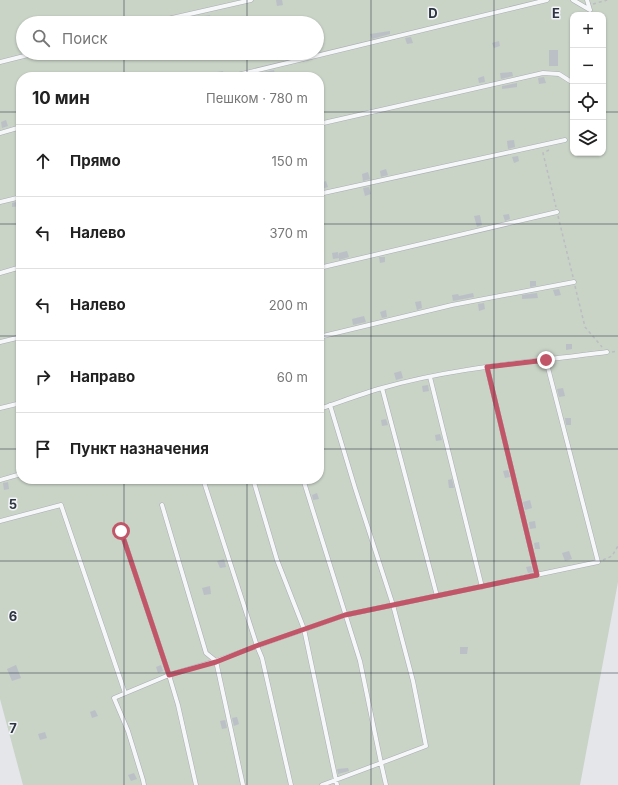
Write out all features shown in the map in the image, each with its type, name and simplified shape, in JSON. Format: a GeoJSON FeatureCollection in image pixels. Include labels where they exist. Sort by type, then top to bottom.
{"type":"FeatureCollection","features":[{"type":"Feature","properties":{"kind":"lane"},"geometry":{"type":"LineString","coordinates":[[181,16],[251,0]]}},
{"type":"Feature","properties":{"kind":"lane"},"geometry":{"type":"LineString","coordinates":[[324,54],[547,0]]}},
{"type":"Feature","properties":{"kind":"lane"},"geometry":{"type":"LineString","coordinates":[[573,0],[590,10]]}},
{"type":"Feature","properties":{"kind":"lane"},"geometry":{"type":"LineString","coordinates":[[587,0],[590,10]]}},
{"type":"Feature","properties":{"kind":"lane"},"geometry":{"type":"LineString","coordinates":[[0,62],[16,58]]}},
{"type":"Feature","properties":{"kind":"lane"},"geometry":{"type":"LineString","coordinates":[[249,72],[298,60]]}},
{"type":"Feature","properties":{"kind":"lane"},"geometry":{"type":"LineString","coordinates":[[324,123],[543,73],[559,74],[570,81]]}},
{"type":"Feature","properties":{"kind":"lane"},"geometry":{"type":"LineString","coordinates":[[0,133],[16,128]]}},
{"type":"Feature","properties":{"kind":"lane"},"geometry":{"type":"LineString","coordinates":[[324,193],[565,140]]}},
{"type":"Feature","properties":{"kind":"lane"},"geometry":{"type":"LineString","coordinates":[[0,202],[16,198]]}},
{"type":"Feature","properties":{"kind":"lane"},"geometry":{"type":"LineString","coordinates":[[324,267],[557,212]]}},
{"type":"Feature","properties":{"kind":"lane"},"geometry":{"type":"LineString","coordinates":[[0,273],[16,268]]}},
{"type":"Feature","properties":{"kind":"lane"},"geometry":{"type":"LineString","coordinates":[[324,336],[452,305],[574,282]]}},
{"type":"Feature","properties":{"kind":"lane"},"geometry":{"type":"LineString","coordinates":[[0,342],[16,339]]}},
{"type":"Feature","properties":{"kind":"lane"},"geometry":{"type":"LineString","coordinates":[[324,408],[382,388],[430,377],[487,367],[607,352]]}},
{"type":"Feature","properties":{"kind":"lane"},"geometry":{"type":"LineString","coordinates":[[144,785],[128,731],[114,698],[124,693],[169,675],[216,662],[256,646],[345,615],[598,562],[546,360]]}},
{"type":"Feature","properties":{"kind":"lane"},"geometry":{"type":"LineString","coordinates":[[487,367],[537,575]]}},
{"type":"Feature","properties":{"kind":"lane"},"geometry":{"type":"LineString","coordinates":[[430,377],[482,587]]}},
{"type":"Feature","properties":{"kind":"lane"},"geometry":{"type":"LineString","coordinates":[[382,388],[438,596]]}},
{"type":"Feature","properties":{"kind":"lane"},"geometry":{"type":"LineString","coordinates":[[0,408],[16,404]]}},
{"type":"Feature","properties":{"kind":"lane"},"geometry":{"type":"LineString","coordinates":[[322,785],[337,783],[381,763],[426,746],[413,681],[393,605],[330,406]]}},
{"type":"Feature","properties":{"kind":"lane"},"geometry":{"type":"LineString","coordinates":[[0,480],[16,475]]}},
{"type":"Feature","properties":{"kind":"lane"},"geometry":{"type":"LineString","coordinates":[[205,484],[256,646],[262,658],[291,785]]}},
{"type":"Feature","properties":{"kind":"lane"},"geometry":{"type":"LineString","coordinates":[[255,484],[278,560],[304,629],[337,783]]}},
{"type":"Feature","properties":{"kind":"lane"},"geometry":{"type":"LineString","coordinates":[[305,484],[360,661],[386,785]]}},
{"type":"Feature","properties":{"kind":"lane"},"geometry":{"type":"LineString","coordinates":[[0,521],[61,505],[124,693]]}},
{"type":"Feature","properties":{"kind":"lane"},"geometry":{"type":"LineString","coordinates":[[162,505],[206,653],[216,662],[243,785]]}},
{"type":"Feature","properties":{"kind":"lane"},"geometry":{"type":"LineString","coordinates":[[121,531],[178,705],[196,785]]}},
{"type":"Feature","properties":{"kind":"path"},"geometry":{"type":"LineString","coordinates":[[590,10],[593,4],[607,0]]}},
{"type":"Feature","properties":{"kind":"path"},"geometry":{"type":"LineString","coordinates":[[554,147],[543,153],[585,327],[607,352],[618,351]]}},
{"type":"Feature","properties":{"kind":"path"},"geometry":{"type":"LineString","coordinates":[[598,562],[612,556],[618,546]]}},
{"type":"Feature","properties":{"kind":"shaded area"},"geometry":{"type":"Polygon","coordinates":[[[0,0],[618,0],[618,582],[580,785],[23,785],[0,699],[0,0]]]}},
{"type":"Feature","properties":{"kind":"building"},"geometry":{"type":"Polygon","coordinates":[[[276,0],[282,0],[283,5],[277,6],[276,0]]]}},
{"type":"Feature","properties":{"kind":"building"},"geometry":{"type":"Polygon","coordinates":[[[390,31],[390,34],[372,39],[370,34],[390,31]]]}},
{"type":"Feature","properties":{"kind":"building"},"geometry":{"type":"Polygon","coordinates":[[[411,37],[413,43],[407,44],[405,38],[411,37]]]}},
{"type":"Feature","properties":{"kind":"building"},"geometry":{"type":"Polygon","coordinates":[[[499,41],[500,46],[494,48],[492,43],[499,41]]]}},
{"type":"Feature","properties":{"kind":"building"},"geometry":{"type":"Polygon","coordinates":[[[549,50],[558,50],[558,66],[549,66],[549,50]]]}},
{"type":"Feature","properties":{"kind":"building"},"geometry":{"type":"Polygon","coordinates":[[[274,70],[274,72],[264,72],[274,70]]]}},
{"type":"Feature","properties":{"kind":"building"},"geometry":{"type":"Polygon","coordinates":[[[512,72],[513,76],[501,79],[500,73],[512,72]]]}},
{"type":"Feature","properties":{"kind":"building"},"geometry":{"type":"Polygon","coordinates":[[[484,76],[485,82],[479,83],[478,78],[484,76]]]}},
{"type":"Feature","properties":{"kind":"building"},"geometry":{"type":"Polygon","coordinates":[[[544,77],[546,83],[539,84],[538,78],[544,77]]]}},
{"type":"Feature","properties":{"kind":"building"},"geometry":{"type":"Polygon","coordinates":[[[517,83],[517,87],[502,89],[502,86],[517,83]]]}},
{"type":"Feature","properties":{"kind":"building"},"geometry":{"type":"Polygon","coordinates":[[[6,120],[8,126],[2,128],[1,122],[6,120]]]}},
{"type":"Feature","properties":{"kind":"building"},"geometry":{"type":"Polygon","coordinates":[[[514,140],[515,147],[508,149],[507,141],[514,140]]]}},
{"type":"Feature","properties":{"kind":"building"},"geometry":{"type":"Polygon","coordinates":[[[518,156],[519,161],[514,163],[512,157],[518,156]]]}},
{"type":"Feature","properties":{"kind":"building"},"geometry":{"type":"Polygon","coordinates":[[[386,169],[388,175],[381,177],[380,171],[386,169]]]}},
{"type":"Feature","properties":{"kind":"building"},"geometry":{"type":"Polygon","coordinates":[[[368,172],[370,179],[363,181],[362,174],[368,172]]]}},
{"type":"Feature","properties":{"kind":"building"},"geometry":{"type":"Polygon","coordinates":[[[326,181],[328,187],[324,188],[324,182],[326,181]]]}},
{"type":"Feature","properties":{"kind":"building"},"geometry":{"type":"Polygon","coordinates":[[[369,187],[371,194],[365,196],[363,188],[369,187]]]}},
{"type":"Feature","properties":{"kind":"building"},"geometry":{"type":"Polygon","coordinates":[[[16,202],[16,207],[12,207],[12,203],[16,202]]]}},
{"type":"Feature","properties":{"kind":"building"},"geometry":{"type":"Polygon","coordinates":[[[509,214],[510,219],[505,221],[503,215],[509,214]]]}},
{"type":"Feature","properties":{"kind":"building"},"geometry":{"type":"Polygon","coordinates":[[[480,215],[482,225],[477,227],[474,216],[480,215]]]}},
{"type":"Feature","properties":{"kind":"building"},"geometry":{"type":"Polygon","coordinates":[[[347,251],[349,257],[339,260],[339,258],[333,259],[332,253],[338,252],[339,257],[339,253],[347,251]]]}},
{"type":"Feature","properties":{"kind":"building"},"geometry":{"type":"Polygon","coordinates":[[[379,257],[385,257],[385,262],[380,263],[379,257]]]}},
{"type":"Feature","properties":{"kind":"building"},"geometry":{"type":"Polygon","coordinates":[[[530,281],[536,281],[536,286],[530,287],[530,281]]]}},
{"type":"Feature","properties":{"kind":"building"},"geometry":{"type":"Polygon","coordinates":[[[559,289],[561,295],[555,296],[553,290],[559,289]]]}},
{"type":"Feature","properties":{"kind":"building"},"geometry":{"type":"Polygon","coordinates":[[[473,293],[474,297],[453,301],[452,295],[458,294],[459,296],[473,293]]]}},
{"type":"Feature","properties":{"kind":"building"},"geometry":{"type":"Polygon","coordinates":[[[537,293],[538,298],[522,299],[522,295],[537,293]]]}},
{"type":"Feature","properties":{"kind":"building"},"geometry":{"type":"Polygon","coordinates":[[[421,301],[422,308],[417,310],[415,302],[421,301]]]}},
{"type":"Feature","properties":{"kind":"building"},"geometry":{"type":"Polygon","coordinates":[[[484,303],[485,309],[479,311],[478,304],[484,303]]]}},
{"type":"Feature","properties":{"kind":"building"},"geometry":{"type":"Polygon","coordinates":[[[386,310],[387,317],[382,318],[380,312],[386,310]]]}},
{"type":"Feature","properties":{"kind":"building"},"geometry":{"type":"Polygon","coordinates":[[[364,316],[366,322],[353,325],[352,319],[364,316]]]}},
{"type":"Feature","properties":{"kind":"building"},"geometry":{"type":"Polygon","coordinates":[[[566,344],[572,344],[572,349],[566,350],[566,344]]]}},
{"type":"Feature","properties":{"kind":"building"},"geometry":{"type":"Polygon","coordinates":[[[401,371],[403,378],[396,380],[394,373],[401,371]]]}},
{"type":"Feature","properties":{"kind":"building"},"geometry":{"type":"Polygon","coordinates":[[[428,385],[429,391],[423,392],[422,386],[428,385]]]}},
{"type":"Feature","properties":{"kind":"building"},"geometry":{"type":"Polygon","coordinates":[[[563,388],[565,396],[559,397],[557,389],[563,388]]]}},
{"type":"Feature","properties":{"kind":"building"},"geometry":{"type":"Polygon","coordinates":[[[565,418],[571,418],[571,425],[566,425],[565,418]]]}},
{"type":"Feature","properties":{"kind":"building"},"geometry":{"type":"Polygon","coordinates":[[[386,419],[388,425],[382,426],[381,420],[386,419]]]}},
{"type":"Feature","properties":{"kind":"building"},"geometry":{"type":"Polygon","coordinates":[[[440,434],[442,440],[436,441],[435,435],[440,434]]]}},
{"type":"Feature","properties":{"kind":"building"},"geometry":{"type":"Polygon","coordinates":[[[508,470],[510,477],[505,478],[503,471],[508,470]]]}},
{"type":"Feature","properties":{"kind":"building"},"geometry":{"type":"Polygon","coordinates":[[[452,479],[454,488],[449,488],[448,480],[452,479]]]}},
{"type":"Feature","properties":{"kind":"building"},"geometry":{"type":"Polygon","coordinates":[[[8,482],[9,489],[4,490],[3,483],[8,482]]]}},
{"type":"Feature","properties":{"kind":"building"},"geometry":{"type":"Polygon","coordinates":[[[317,493],[319,499],[313,500],[312,495],[317,493]]]}},
{"type":"Feature","properties":{"kind":"building"},"geometry":{"type":"Polygon","coordinates":[[[530,500],[532,508],[525,510],[523,502],[530,500]]]}},
{"type":"Feature","properties":{"kind":"building"},"geometry":{"type":"Polygon","coordinates":[[[535,521],[536,528],[530,529],[529,522],[535,521]]]}},
{"type":"Feature","properties":{"kind":"building"},"geometry":{"type":"Polygon","coordinates":[[[539,542],[540,549],[535,549],[534,543],[539,542]]]}},
{"type":"Feature","properties":{"kind":"building"},"geometry":{"type":"Polygon","coordinates":[[[569,551],[572,559],[565,561],[562,553],[569,551]]]}},
{"type":"Feature","properties":{"kind":"building"},"geometry":{"type":"Polygon","coordinates":[[[224,559],[226,567],[220,568],[217,561],[224,559]]]}},
{"type":"Feature","properties":{"kind":"building"},"geometry":{"type":"Polygon","coordinates":[[[531,566],[533,572],[528,573],[526,567],[531,566]]]}},
{"type":"Feature","properties":{"kind":"building"},"geometry":{"type":"Polygon","coordinates":[[[210,586],[211,594],[204,595],[202,588],[210,586]]]}},
{"type":"Feature","properties":{"kind":"building"},"geometry":{"type":"Polygon","coordinates":[[[460,647],[468,647],[467,654],[460,654],[460,647]]]}},
{"type":"Feature","properties":{"kind":"building"},"geometry":{"type":"Polygon","coordinates":[[[16,665],[21,678],[12,681],[7,669],[16,665]]]}},
{"type":"Feature","properties":{"kind":"building"},"geometry":{"type":"Polygon","coordinates":[[[161,665],[163,671],[158,673],[156,667],[161,665]]]}},
{"type":"Feature","properties":{"kind":"building"},"geometry":{"type":"Polygon","coordinates":[[[95,710],[98,716],[92,718],[90,712],[95,710]]]}},
{"type":"Feature","properties":{"kind":"building"},"geometry":{"type":"Polygon","coordinates":[[[237,717],[239,724],[234,726],[232,718],[237,717]]]}},
{"type":"Feature","properties":{"kind":"building"},"geometry":{"type":"Polygon","coordinates":[[[225,720],[227,728],[222,729],[220,721],[225,720]]]}},
{"type":"Feature","properties":{"kind":"building"},"geometry":{"type":"Polygon","coordinates":[[[45,732],[47,738],[40,740],[38,734],[45,732]]]}},
{"type":"Feature","properties":{"kind":"building"},"geometry":{"type":"Polygon","coordinates":[[[348,768],[349,771],[338,774],[337,769],[348,768]]]}},
{"type":"Feature","properties":{"kind":"building"},"geometry":{"type":"Polygon","coordinates":[[[134,773],[137,779],[131,781],[128,775],[134,773]]]}},
{"type":"Feature","properties":{"kind":"route"},"geometry":{"type":"LineString","coordinates":[[121,531],[169,675],[216,662],[256,646],[345,615],[537,575],[487,367],[546,360]]}}]}
